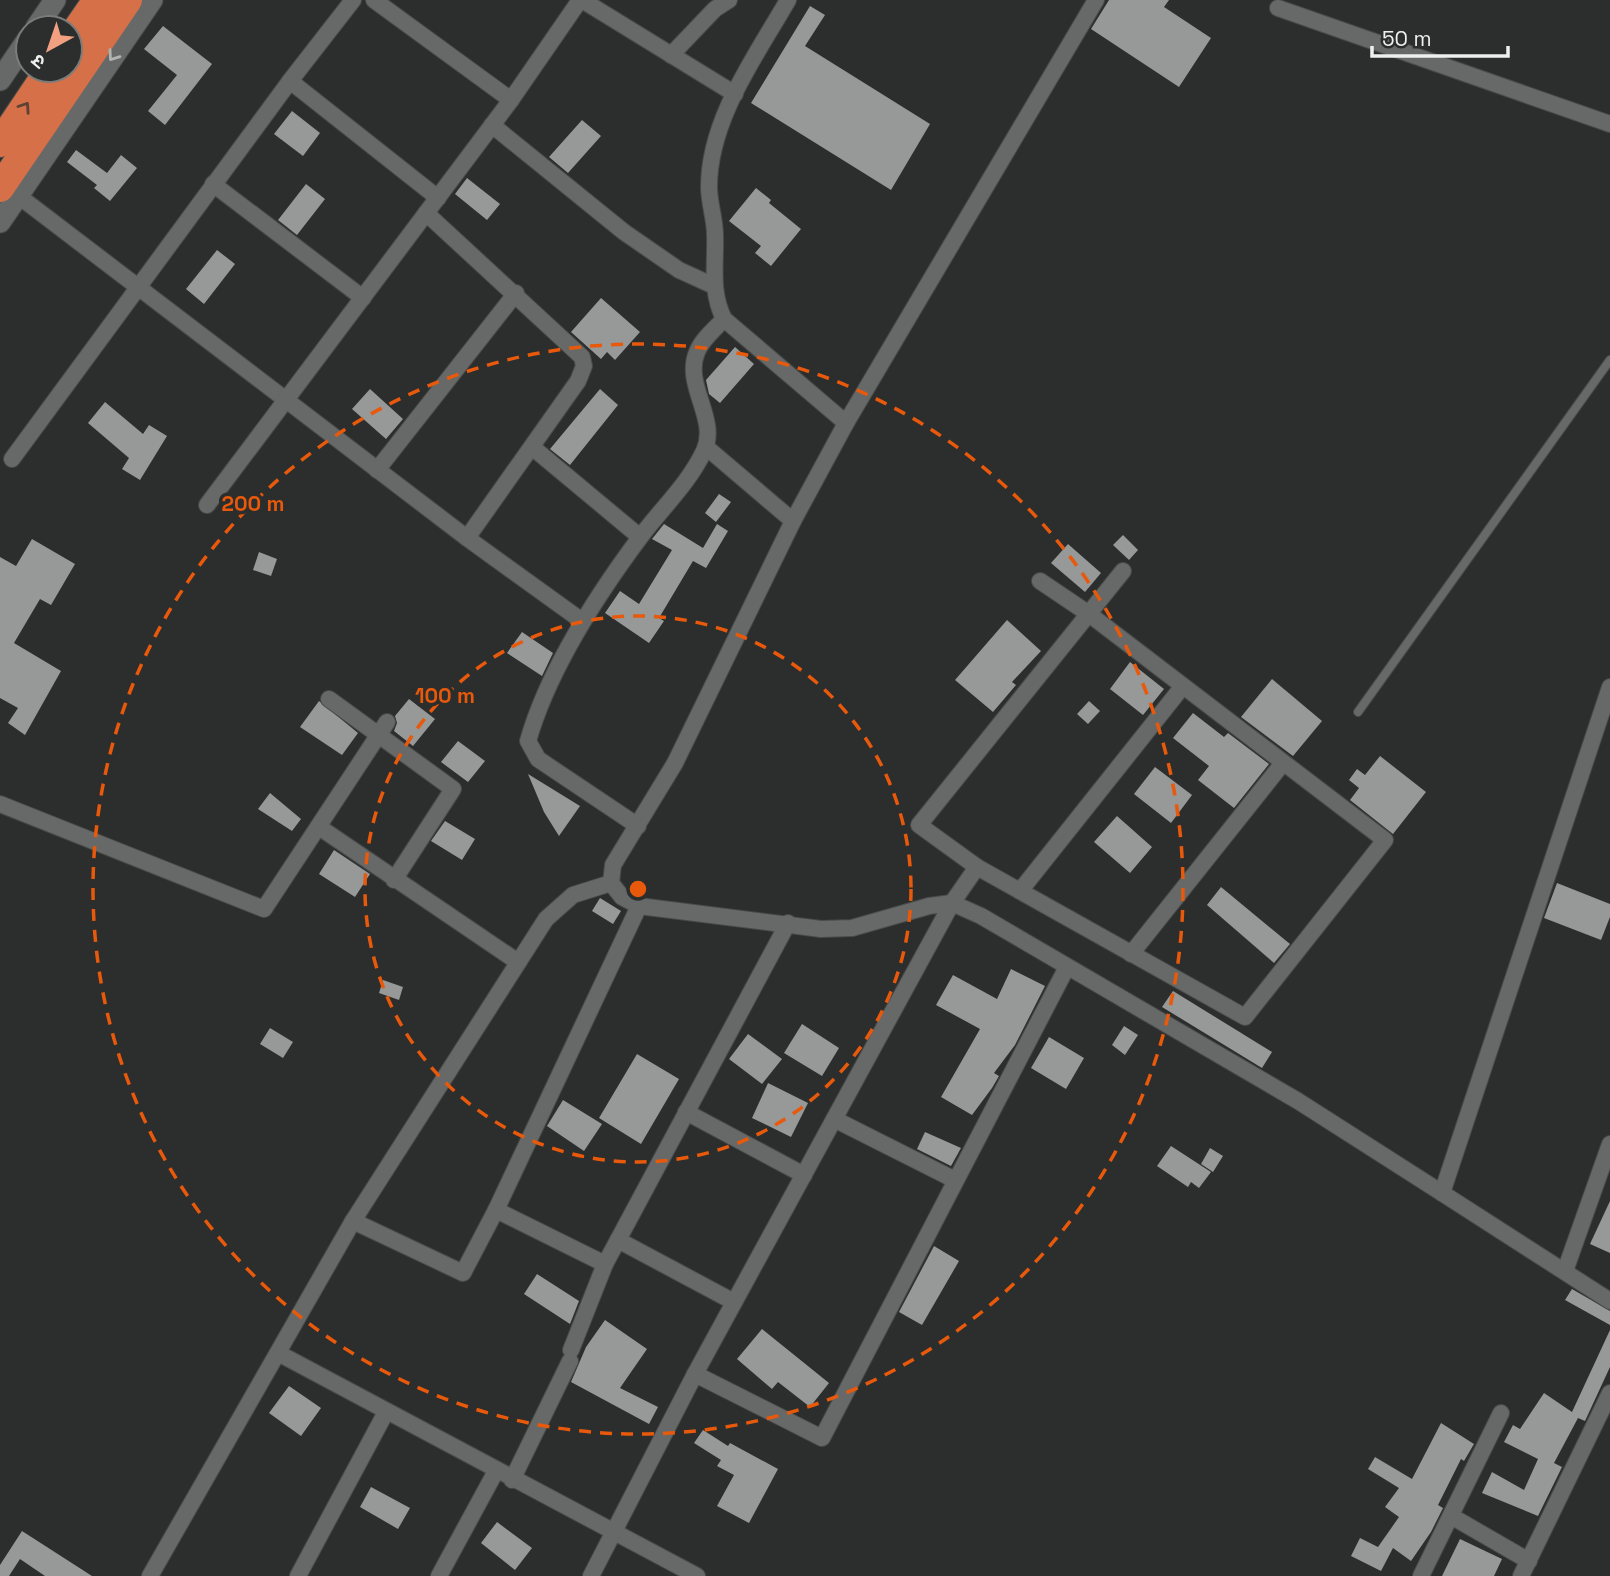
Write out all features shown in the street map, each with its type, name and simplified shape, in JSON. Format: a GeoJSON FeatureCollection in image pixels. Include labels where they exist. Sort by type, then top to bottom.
{"type":"FeatureCollection","features":[{"type":"Feature","properties":{"kind":"highway"},"geometry":{"type":"LineString","coordinates":[[84,19],[97,0]]}},
{"type":"Feature","properties":{"kind":"highway"},"geometry":{"type":"LineString","coordinates":[[5,190],[128,0]]}},
{"type":"Feature","properties":{"kind":"highway"},"geometry":{"type":"LineString","coordinates":[[0,143],[40,84]]}},
{"type":"Feature","properties":{"kind":"street"},"geometry":{"type":"LineString","coordinates":[[0,222],[5,190],[152,0]]}},
{"type":"Feature","properties":{"kind":"street"},"geometry":{"type":"LineString","coordinates":[[12,459],[137,286],[353,0]]}},
{"type":"Feature","properties":{"kind":"street"},"geometry":{"type":"LineString","coordinates":[[374,0],[511,100]]}},
{"type":"Feature","properties":{"kind":"street"},"geometry":{"type":"LineString","coordinates":[[207,505],[511,100],[581,0],[735,94]]}},
{"type":"Feature","properties":{"kind":"street"},"geometry":{"type":"LineString","coordinates":[[671,55],[715,9],[729,0]]}},
{"type":"Feature","properties":{"kind":"street"},"geometry":{"type":"LineString","coordinates":[[789,0],[735,94],[712,158],[709,187],[715,234],[715,302],[724,319],[846,423]]}},
{"type":"Feature","properties":{"kind":"street"},"geometry":{"type":"LineString","coordinates":[[1096,0],[846,423],[793,521],[713,690],[638,826],[612,865],[611,883],[622,897],[639,906],[821,929],[852,928],[929,906],[953,904],[981,916],[1298,1101],[1610,1301]]}},
{"type":"Feature","properties":{"kind":"street"},"geometry":{"type":"LineString","coordinates":[[1278,8],[1610,124]]}},
{"type":"Feature","properties":{"kind":"street"},"geometry":{"type":"LineString","coordinates":[[0,80],[14,60]]}},
{"type":"Feature","properties":{"kind":"street"},"geometry":{"type":"LineString","coordinates":[[290,81],[438,198]]}},
{"type":"Feature","properties":{"kind":"street"},"geometry":{"type":"LineString","coordinates":[[492,125],[624,232],[679,270],[714,286]]}},
{"type":"Feature","properties":{"kind":"street"},"geometry":{"type":"LineString","coordinates":[[213,184],[363,298]]}},
{"type":"Feature","properties":{"kind":"street"},"geometry":{"type":"LineString","coordinates":[[5,190],[137,286],[467,538],[582,621]]}},
{"type":"Feature","properties":{"kind":"street"},"geometry":{"type":"LineString","coordinates":[[426,213],[516,293],[582,357],[584,366],[578,381],[467,538]]}},
{"type":"Feature","properties":{"kind":"street"},"geometry":{"type":"LineString","coordinates":[[377,470],[516,293]]}},
{"type":"Feature","properties":{"kind":"street"},"geometry":{"type":"LineString","coordinates":[[638,826],[538,759],[528,741],[582,621],[640,537],[695,468],[706,447],[708,431],[696,389],[697,352],[724,319]]}},
{"type":"Feature","properties":{"kind":"street"},"geometry":{"type":"LineString","coordinates":[[532,447],[640,537]]}},
{"type":"Feature","properties":{"kind":"street"},"geometry":{"type":"LineString","coordinates":[[706,447],[793,521]]}},
{"type":"Feature","properties":{"kind":"street"},"geometry":{"type":"LineString","coordinates":[[1040,581],[1089,614],[1385,840],[1245,1017],[977,867],[919,825],[1089,614],[1123,572]]}},
{"type":"Feature","properties":{"kind":"street"},"geometry":{"type":"LineString","coordinates":[[1020,891],[1183,686]]}},
{"type":"Feature","properties":{"kind":"street"},"geometry":{"type":"LineString","coordinates":[[1442,1193],[1610,687]]}},
{"type":"Feature","properties":{"kind":"street"},"geometry":{"type":"LineString","coordinates":[[329,699],[383,729],[453,789],[394,880]]}},
{"type":"Feature","properties":{"kind":"street"},"geometry":{"type":"LineString","coordinates":[[0,804],[264,909],[383,729]]}},
{"type":"Feature","properties":{"kind":"street"},"geometry":{"type":"LineString","coordinates":[[1131,954],[1283,762]]}},
{"type":"Feature","properties":{"kind":"street"},"geometry":{"type":"LineString","coordinates":[[319,827],[518,962]]}},
{"type":"Feature","properties":{"kind":"street"},"geometry":{"type":"LineString","coordinates":[[592,1576],[734,1302],[953,904],[977,867]]}},
{"type":"Feature","properties":{"kind":"street"},"geometry":{"type":"LineString","coordinates":[[150,1576],[353,1221],[546,919],[558,905],[573,895],[611,883]]}},
{"type":"Feature","properties":{"kind":"street"},"geometry":{"type":"LineString","coordinates":[[353,1221],[463,1273],[496,1210],[639,906]]}},
{"type":"Feature","properties":{"kind":"street"},"geometry":{"type":"LineString","coordinates":[[512,1480],[571,1356],[605,1264],[788,923]]}},
{"type":"Feature","properties":{"kind":"street"},"geometry":{"type":"LineString","coordinates":[[695,1374],[822,1438],[1067,967]]}},
{"type":"Feature","properties":{"kind":"street"},"geometry":{"type":"LineString","coordinates":[[686,1112],[804,1175]]}},
{"type":"Feature","properties":{"kind":"street"},"geometry":{"type":"LineString","coordinates":[[835,1119],[955,1180]]}},
{"type":"Feature","properties":{"kind":"street"},"geometry":{"type":"LineString","coordinates":[[1565,1271],[1610,1144]]}},
{"type":"Feature","properties":{"kind":"street"},"geometry":{"type":"LineString","coordinates":[[1593,1192],[1610,1185]]}},
{"type":"Feature","properties":{"kind":"street"},"geometry":{"type":"LineString","coordinates":[[496,1210],[605,1264]]}},
{"type":"Feature","properties":{"kind":"street"},"geometry":{"type":"LineString","coordinates":[[618,1240],[734,1302]]}},
{"type":"Feature","properties":{"kind":"street"},"geometry":{"type":"LineString","coordinates":[[278,1353],[512,1480],[697,1576]]}},
{"type":"Feature","properties":{"kind":"street"},"geometry":{"type":"LineString","coordinates":[[1521,1576],[1610,1393]]}},
{"type":"Feature","properties":{"kind":"street"},"geometry":{"type":"LineString","coordinates":[[298,1576],[386,1412]]}},
{"type":"Feature","properties":{"kind":"street"},"geometry":{"type":"LineString","coordinates":[[1421,1576],[1501,1413]]}},
{"type":"Feature","properties":{"kind":"street"},"geometry":{"type":"LineString","coordinates":[[439,1576],[496,1471]]}},
{"type":"Feature","properties":{"kind":"street"},"geometry":{"type":"LineString","coordinates":[[1451,1516],[1529,1561]]}},
{"type":"Feature","properties":{"kind":"lane"},"geometry":{"type":"LineString","coordinates":[[1358,712],[1610,360]]}},
{"type":"Feature","properties":{"kind":"building"},"geometry":{"type":"Polygon","coordinates":[[[1109,0],[1169,0],[1164,7],[1211,38],[1179,87],[1091,29],[1109,0]]]}},
{"type":"Feature","properties":{"kind":"building"},"geometry":{"type":"Polygon","coordinates":[[[810,6],[825,15],[805,46],[930,124],[891,190],[751,103],[810,6]]]}},
{"type":"Feature","properties":{"kind":"building"},"geometry":{"type":"Polygon","coordinates":[[[163,26],[212,64],[165,125],[148,111],[177,75],[144,49],[163,26]]]}},
{"type":"Feature","properties":{"kind":"building"},"geometry":{"type":"Polygon","coordinates":[[[292,111],[320,133],[303,156],[274,134],[292,111]]]}},
{"type":"Feature","properties":{"kind":"building"},"geometry":{"type":"Polygon","coordinates":[[[582,120],[601,136],[568,173],[549,157],[582,120]]]}},
{"type":"Feature","properties":{"kind":"building"},"geometry":{"type":"Polygon","coordinates":[[[76,150],[107,173],[121,155],[137,168],[110,201],[94,188],[97,185],[67,162],[76,150]]]}},
{"type":"Feature","properties":{"kind":"building"},"geometry":{"type":"Polygon","coordinates":[[[467,178],[500,204],[487,220],[455,194],[467,178]]]}},
{"type":"Feature","properties":{"kind":"building"},"geometry":{"type":"Polygon","coordinates":[[[306,184],[325,199],[297,235],[278,220],[306,184]]]}},
{"type":"Feature","properties":{"kind":"building"},"geometry":{"type":"Polygon","coordinates":[[[756,188],[771,200],[769,203],[801,229],[771,266],[755,253],[761,246],[729,221],[756,188]]]}},
{"type":"Feature","properties":{"kind":"building"},"geometry":{"type":"Polygon","coordinates":[[[217,250],[235,264],[204,304],[186,289],[217,250]]]}},
{"type":"Feature","properties":{"kind":"building"},"geometry":{"type":"Polygon","coordinates":[[[601,298],[640,332],[615,360],[607,352],[601,359],[571,332],[601,298]]]}},
{"type":"Feature","properties":{"kind":"building"},"geometry":{"type":"Polygon","coordinates":[[[735,347],[754,364],[720,403],[709,394],[706,380],[735,347]]]}},
{"type":"Feature","properties":{"kind":"building"},"geometry":{"type":"Polygon","coordinates":[[[370,389],[403,419],[386,439],[352,409],[370,389]]]}},
{"type":"Feature","properties":{"kind":"building"},"geometry":{"type":"Polygon","coordinates":[[[600,389],[618,405],[570,465],[550,449],[600,389]]]}},
{"type":"Feature","properties":{"kind":"building"},"geometry":{"type":"Polygon","coordinates":[[[105,402],[143,434],[149,425],[167,436],[140,480],[122,469],[129,458],[88,423],[105,402]]]}},
{"type":"Feature","properties":{"kind":"building"},"geometry":{"type":"Polygon","coordinates":[[[719,494],[731,502],[716,522],[705,513],[719,494]]]}},
{"type":"Feature","properties":{"kind":"building"},"geometry":{"type":"Polygon","coordinates":[[[664,524],[703,548],[717,524],[728,531],[706,568],[693,561],[659,618],[664,621],[649,643],[605,613],[620,591],[639,604],[672,550],[652,539],[664,524]]]}},
{"type":"Feature","properties":{"kind":"building"},"geometry":{"type":"Polygon","coordinates":[[[1123,535],[1138,550],[1129,560],[1113,545],[1123,535]]]}},
{"type":"Feature","properties":{"kind":"building"},"geometry":{"type":"Polygon","coordinates":[[[32,539],[75,564],[51,605],[40,599],[14,643],[61,671],[25,735],[8,723],[18,708],[0,698],[0,557],[16,566],[32,539]]]}},
{"type":"Feature","properties":{"kind":"building"},"geometry":{"type":"Polygon","coordinates":[[[1068,544],[1101,573],[1085,592],[1051,563],[1068,544]]]}},
{"type":"Feature","properties":{"kind":"building"},"geometry":{"type":"Polygon","coordinates":[[[259,552],[277,559],[271,576],[253,570],[259,552]]]}},
{"type":"Feature","properties":{"kind":"building"},"geometry":{"type":"Polygon","coordinates":[[[1007,620],[1041,651],[1012,682],[1016,685],[993,712],[955,680],[1007,620]]]}},
{"type":"Feature","properties":{"kind":"building"},"geometry":{"type":"Polygon","coordinates":[[[522,632],[553,653],[542,676],[507,653],[522,632]]]}},
{"type":"Feature","properties":{"kind":"building"},"geometry":{"type":"Polygon","coordinates":[[[1130,662],[1164,689],[1143,715],[1110,689],[1130,662]]]}},
{"type":"Feature","properties":{"kind":"building"},"geometry":{"type":"Polygon","coordinates":[[[1272,679],[1322,721],[1293,756],[1241,717],[1272,679]]]}},
{"type":"Feature","properties":{"kind":"building"},"geometry":{"type":"Polygon","coordinates":[[[409,699],[435,719],[413,746],[394,731],[397,723],[395,716],[409,699]]]}},
{"type":"Feature","properties":{"kind":"building"},"geometry":{"type":"Polygon","coordinates":[[[319,701],[358,733],[342,755],[300,727],[319,701]]]}},
{"type":"Feature","properties":{"kind":"building"},"geometry":{"type":"Polygon","coordinates":[[[1089,701],[1100,711],[1088,724],[1077,714],[1089,701]]]}},
{"type":"Feature","properties":{"kind":"building"},"geometry":{"type":"Polygon","coordinates":[[[1193,713],[1224,737],[1228,733],[1269,764],[1234,808],[1198,780],[1209,766],[1173,738],[1193,713]]]}},
{"type":"Feature","properties":{"kind":"building"},"geometry":{"type":"Polygon","coordinates":[[[458,741],[485,761],[468,782],[441,762],[458,741]]]}},
{"type":"Feature","properties":{"kind":"building"},"geometry":{"type":"Polygon","coordinates":[[[1380,756],[1426,792],[1393,834],[1350,800],[1359,788],[1349,780],[1357,769],[1365,775],[1380,756]]]}},
{"type":"Feature","properties":{"kind":"building"},"geometry":{"type":"Polygon","coordinates":[[[1155,767],[1192,795],[1171,823],[1134,794],[1155,767]]]}},
{"type":"Feature","properties":{"kind":"building"},"geometry":{"type":"Polygon","coordinates":[[[528,774],[580,806],[559,836],[544,812],[528,774]]]}},
{"type":"Feature","properties":{"kind":"building"},"geometry":{"type":"Polygon","coordinates":[[[270,793],[301,819],[292,831],[258,809],[270,793]]]}},
{"type":"Feature","properties":{"kind":"building"},"geometry":{"type":"Polygon","coordinates":[[[1117,816],[1152,847],[1130,873],[1094,842],[1117,816]]]}},
{"type":"Feature","properties":{"kind":"building"},"geometry":{"type":"Polygon","coordinates":[[[445,821],[475,839],[462,860],[431,841],[445,821]]]}},
{"type":"Feature","properties":{"kind":"building"},"geometry":{"type":"Polygon","coordinates":[[[334,850],[370,874],[355,897],[319,874],[334,850]]]}},
{"type":"Feature","properties":{"kind":"building"},"geometry":{"type":"Polygon","coordinates":[[[1557,883],[1610,904],[1610,917],[1601,940],[1544,918],[1557,883]]]}},
{"type":"Feature","properties":{"kind":"building"},"geometry":{"type":"Polygon","coordinates":[[[1221,887],[1290,944],[1274,963],[1207,905],[1221,887]]]}},
{"type":"Feature","properties":{"kind":"building"},"geometry":{"type":"Polygon","coordinates":[[[600,898],[621,911],[613,924],[592,911],[600,898]]]}},
{"type":"Feature","properties":{"kind":"building"},"geometry":{"type":"Polygon","coordinates":[[[1011,969],[1045,986],[1015,1045],[994,1073],[999,1076],[972,1115],[941,1097],[980,1029],[936,1005],[953,975],[997,999],[1011,969]]]}},
{"type":"Feature","properties":{"kind":"building"},"geometry":{"type":"Polygon","coordinates":[[[383,980],[403,987],[399,1000],[379,993],[383,980]]]}},
{"type":"Feature","properties":{"kind":"building"},"geometry":{"type":"Polygon","coordinates":[[[1173,991],[1272,1052],[1262,1068],[1162,1007],[1173,991]]]}},
{"type":"Feature","properties":{"kind":"building"},"geometry":{"type":"Polygon","coordinates":[[[802,1024],[839,1048],[822,1076],[784,1053],[802,1024]]]}},
{"type":"Feature","properties":{"kind":"building"},"geometry":{"type":"Polygon","coordinates":[[[1124,1026],[1138,1035],[1125,1055],[1112,1045],[1124,1026]]]}},
{"type":"Feature","properties":{"kind":"building"},"geometry":{"type":"Polygon","coordinates":[[[270,1028],[293,1042],[283,1058],[260,1044],[270,1028]]]}},
{"type":"Feature","properties":{"kind":"building"},"geometry":{"type":"Polygon","coordinates":[[[748,1034],[782,1059],[762,1084],[729,1059],[748,1034]]]}},
{"type":"Feature","properties":{"kind":"building"},"geometry":{"type":"Polygon","coordinates":[[[1049,1037],[1084,1058],[1066,1089],[1031,1068],[1049,1037]]]}},
{"type":"Feature","properties":{"kind":"building"},"geometry":{"type":"Polygon","coordinates":[[[637,1054],[679,1079],[641,1144],[599,1118],[637,1054]]]}},
{"type":"Feature","properties":{"kind":"building"},"geometry":{"type":"Polygon","coordinates":[[[768,1083],[808,1103],[791,1137],[752,1118],[768,1083]]]}},
{"type":"Feature","properties":{"kind":"building"},"geometry":{"type":"Polygon","coordinates":[[[563,1100],[602,1124],[584,1151],[547,1126],[563,1100]]]}},
{"type":"Feature","properties":{"kind":"building"},"geometry":{"type":"Polygon","coordinates":[[[925,1132],[961,1148],[951,1166],[917,1149],[925,1132]]]}},
{"type":"Feature","properties":{"kind":"building"},"geometry":{"type":"Polygon","coordinates":[[[1171,1146],[1211,1172],[1199,1188],[1191,1182],[1188,1187],[1157,1166],[1171,1146]]]}},
{"type":"Feature","properties":{"kind":"building"},"geometry":{"type":"Polygon","coordinates":[[[1210,1148],[1223,1156],[1213,1172],[1201,1164],[1210,1148]]]}},
{"type":"Feature","properties":{"kind":"building"},"geometry":{"type":"Polygon","coordinates":[[[1610,1201],[1610,1253],[1590,1244],[1610,1201]]]}},
{"type":"Feature","properties":{"kind":"building"},"geometry":{"type":"Polygon","coordinates":[[[934,1246],[959,1261],[922,1325],[899,1312],[934,1246]]]}},
{"type":"Feature","properties":{"kind":"building"},"geometry":{"type":"Polygon","coordinates":[[[537,1274],[579,1301],[570,1324],[524,1294],[537,1274]]]}},
{"type":"Feature","properties":{"kind":"building"},"geometry":{"type":"Polygon","coordinates":[[[1572,1289],[1610,1311],[1610,1325],[1565,1300],[1572,1289]]]}},
{"type":"Feature","properties":{"kind":"building"},"geometry":{"type":"Polygon","coordinates":[[[605,1320],[647,1349],[620,1388],[658,1407],[649,1424],[571,1382],[586,1347],[605,1320]]]}},
{"type":"Feature","properties":{"kind":"building"},"geometry":{"type":"Polygon","coordinates":[[[762,1329],[829,1383],[810,1407],[778,1382],[772,1389],[737,1359],[762,1329]]]}},
{"type":"Feature","properties":{"kind":"building"},"geometry":{"type":"Polygon","coordinates":[[[1610,1330],[1610,1367],[1585,1421],[1578,1418],[1554,1463],[1562,1467],[1538,1516],[1482,1493],[1492,1472],[1524,1490],[1538,1459],[1504,1442],[1513,1425],[1520,1429],[1544,1393],[1572,1412],[1610,1330]]]}},
{"type":"Feature","properties":{"kind":"building"},"geometry":{"type":"Polygon","coordinates":[[[289,1386],[321,1408],[301,1436],[269,1413],[289,1386]]]}},
{"type":"Feature","properties":{"kind":"building"},"geometry":{"type":"Polygon","coordinates":[[[1441,1423],[1474,1444],[1464,1461],[1461,1459],[1438,1505],[1443,1508],[1431,1532],[1411,1561],[1393,1548],[1381,1571],[1351,1556],[1360,1538],[1378,1547],[1399,1517],[1385,1507],[1399,1488],[1368,1469],[1375,1457],[1412,1479],[1441,1423]]]}},
{"type":"Feature","properties":{"kind":"building"},"geometry":{"type":"Polygon","coordinates":[[[703,1430],[728,1446],[730,1443],[778,1469],[749,1523],[717,1506],[734,1475],[717,1466],[721,1460],[694,1443],[703,1430]]]}},
{"type":"Feature","properties":{"kind":"building"},"geometry":{"type":"Polygon","coordinates":[[[371,1487],[410,1508],[398,1529],[360,1507],[371,1487]]]}},
{"type":"Feature","properties":{"kind":"building"},"geometry":{"type":"Polygon","coordinates":[[[497,1522],[532,1548],[515,1570],[481,1543],[497,1522]]]}},
{"type":"Feature","properties":{"kind":"building"},"geometry":{"type":"Polygon","coordinates":[[[22,1531],[92,1576],[45,1576],[20,1559],[9,1576],[0,1576],[0,1565],[22,1531]]]}},
{"type":"Feature","properties":{"kind":"building"},"geometry":{"type":"Polygon","coordinates":[[[1460,1539],[1502,1559],[1494,1576],[1442,1576],[1460,1539]]]}}]}
